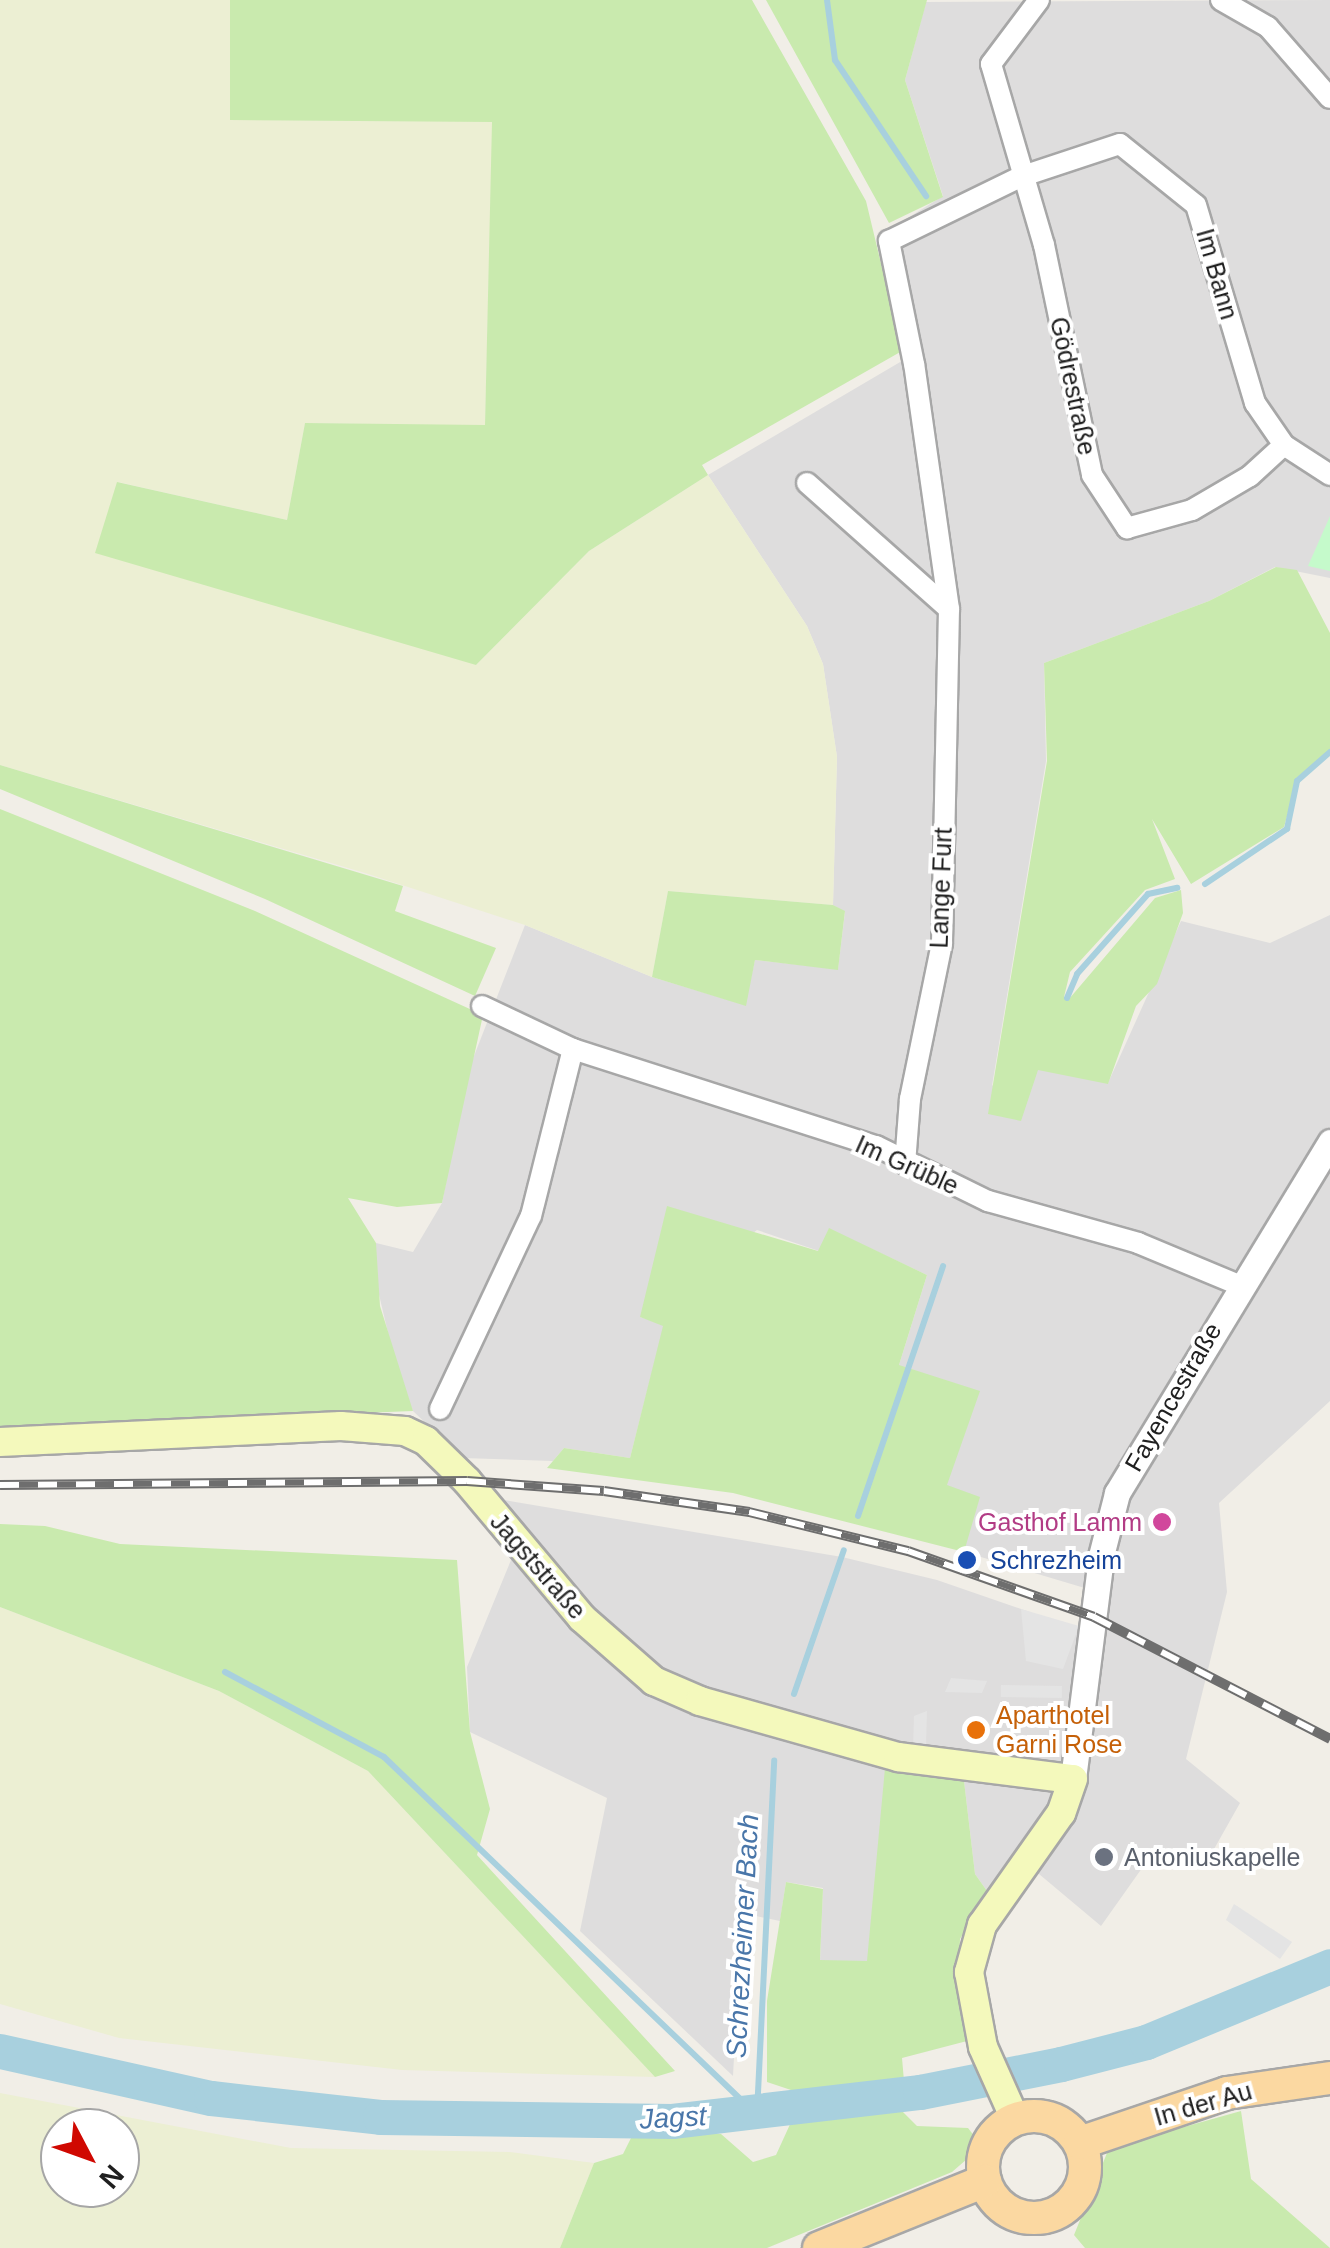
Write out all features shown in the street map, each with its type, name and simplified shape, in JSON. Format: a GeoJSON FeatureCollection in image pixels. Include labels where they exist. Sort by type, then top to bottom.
{"type":"FeatureCollection","features":[{"type":"Feature","properties":{"kind":"main road","name":"Jagststraße"},"geometry":{"type":"LineString","coordinates":[[0,1442],[341,1426],[405,1431],[426,1441],[467,1482],[568,1603],[654,1681],[700,1702],[898,1757],[1073,1779]]}},
{"type":"Feature","properties":{"kind":"main road","name":"Fayencestraße"},"geometry":{"type":"LineString","coordinates":[[1010,2107],[983,2047],[969,1972],[982,1926],[1060,1813],[1073,1779]]}},
{"type":"Feature","properties":{"kind":"main road","name":"In der Au"},"geometry":{"type":"LineString","coordinates":[[1080,2143],[1227,2093],[1330,2078]]}},
{"type":"Feature","properties":{"kind":"main road"},"geometry":{"type":"LineString","coordinates":[[1010,2107],[1045,2116],[1080,2143],[1085,2177],[1067,2206],[1052,2215],[1019,2216],[992,2196],[985,2181],[992,2138],[1010,2107]]}},
{"type":"Feature","properties":{"kind":"main road"},"geometry":{"type":"LineString","coordinates":[[819,2248],[985,2181]]}},
{"type":"Feature","properties":{"kind":"street"},"geometry":{"type":"LineString","coordinates":[[1020,177],[992,64],[1039,0]]}},
{"type":"Feature","properties":{"kind":"street"},"geometry":{"type":"LineString","coordinates":[[1221,0],[1268,28],[1330,98]]}},
{"type":"Feature","properties":{"kind":"street","name":"Im Bann"},"geometry":{"type":"LineString","coordinates":[[889,242],[1020,177],[1120,144],[1196,204],[1255,403],[1284,445],[1330,475]]}},
{"type":"Feature","properties":{"kind":"street","name":"Gödrestraße"},"geometry":{"type":"LineString","coordinates":[[1020,177],[1044,246],[1092,475],[1127,528],[1192,510],[1250,476],[1284,445]]}},
{"type":"Feature","properties":{"kind":"street","name":"Lange Furt"},"geometry":{"type":"LineString","coordinates":[[889,242],[914,364],[949,608],[942,943],[910,1098],[905,1164]]}},
{"type":"Feature","properties":{"kind":"street"},"geometry":{"type":"LineString","coordinates":[[807,484],[949,608]]}},
{"type":"Feature","properties":{"kind":"street","name":"Im Grüble"},"geometry":{"type":"LineString","coordinates":[[482,1006],[574,1048],[876,1146],[905,1164],[988,1201],[1138,1243],[1238,1285]]}},
{"type":"Feature","properties":{"kind":"street"},"geometry":{"type":"LineString","coordinates":[[440,1408],[531,1216],[574,1048]]}},
{"type":"Feature","properties":{"kind":"street","name":"Fayencestraße"},"geometry":{"type":"LineString","coordinates":[[1073,1779],[1101,1556],[1117,1493],[1238,1285],[1330,1142]]}},
{"type":"Feature","properties":{"kind":"shaded area","name":"Schrezheim"},"geometry":{"type":"Polygon","coordinates":[[[1330,0],[1330,578],[1275,567],[1209,601],[1044,663],[1046,761],[992,1086],[1024,1054],[1108,1083],[1181,921],[1270,943],[1330,915],[1330,1401],[1219,1503],[1227,1592],[1186,1759],[1240,1803],[1209,1858],[1152,1854],[1101,1926],[1039,1874],[987,1891],[975,1874],[964,1781],[867,1961],[820,1961],[823,1888],[786,1882],[780,1921],[742,1913],[733,2076],[580,1931],[607,1798],[470,1732],[467,1667],[511,1560],[528,1538],[492,1498],[842,1557],[937,1580],[1085,1631],[1088,1589],[964,1552],[967,1538],[899,1365],[927,1275],[829,1229],[819,1251],[757,1230],[640,1317],[664,1325],[630,1458],[564,1448],[553,1461],[462,1458],[413,1411],[400,1384],[373,1269],[376,1243],[413,1252],[442,1203],[467,1074],[525,925],[652,977],[745,1005],[755,960],[838,969],[845,912],[833,905],[837,757],[823,664],[807,626],[708,475],[907,358],[882,234],[943,196],[905,80],[926,2],[1330,0]]]}},
{"type":"Feature","properties":{"kind":"shaded area"},"geometry":{"type":"Polygon","coordinates":[[[1021,1609],[1079,1626],[1063,1669],[1026,1661],[1021,1609]]]}},
{"type":"Feature","properties":{"kind":"shaded area"},"geometry":{"type":"Polygon","coordinates":[[[951,1678],[987,1681],[982,1693],[945,1692],[951,1678]]]}},
{"type":"Feature","properties":{"kind":"shaded area"},"geometry":{"type":"Polygon","coordinates":[[[1001,1685],[1062,1686],[1062,1698],[1001,1697],[1001,1685]]]}},
{"type":"Feature","properties":{"kind":"shaded area"},"geometry":{"type":"Polygon","coordinates":[[[927,1711],[926,1745],[913,1748],[914,1716],[927,1711]]]}},
{"type":"Feature","properties":{"kind":"shaded area"},"geometry":{"type":"Polygon","coordinates":[[[1234,1904],[1292,1942],[1280,1959],[1226,1920],[1234,1904]]]}},
{"type":"Feature","properties":{"kind":"green space"},"geometry":{"type":"Polygon","coordinates":[[[0,0],[230,0],[231,120],[493,121],[485,426],[305,423],[287,520],[118,482],[476,665],[589,551],[708,475],[807,626],[823,664],[837,757],[833,905],[668,891],[652,977],[525,925],[365,873],[0,765],[0,0]]]}},
{"type":"Feature","properties":{"kind":"green space"},"geometry":{"type":"Polygon","coordinates":[[[230,0],[752,0],[866,201],[902,351],[702,465],[708,475],[589,551],[476,665],[95,553],[117,482],[287,520],[305,423],[485,425],[492,122],[230,120],[230,0]]]}},
{"type":"Feature","properties":{"kind":"green space"},"geometry":{"type":"Polygon","coordinates":[[[766,0],[927,0],[905,80],[943,197],[889,223],[766,0]]]}},
{"type":"Feature","properties":{"kind":"green space"},"geometry":{"type":"Polygon","coordinates":[[[1330,516],[1330,571],[1308,566],[1330,516]]]}},
{"type":"Feature","properties":{"kind":"green space"},"geometry":{"type":"Polygon","coordinates":[[[1276,567],[1297,570],[1330,633],[1330,752],[1297,781],[1284,827],[1191,884],[1152,819],[1175,879],[1145,890],[1070,972],[1064,997],[1069,999],[1155,898],[1181,890],[1183,913],[1157,984],[1136,1006],[1108,1084],[1038,1070],[1021,1121],[988,1114],[1047,761],[1044,663],[1209,601],[1276,567]]]}},
{"type":"Feature","properties":{"kind":"green space"},"geometry":{"type":"Polygon","coordinates":[[[0,765],[403,886],[395,911],[496,948],[475,996],[265,899],[0,789],[0,765]]]}},
{"type":"Feature","properties":{"kind":"green space"},"geometry":{"type":"Polygon","coordinates":[[[0,809],[255,911],[483,1015],[442,1203],[397,1207],[348,1198],[376,1243],[380,1306],[413,1411],[0,1427],[0,809]]]}},
{"type":"Feature","properties":{"kind":"green space"},"geometry":{"type":"Polygon","coordinates":[[[668,891],[833,905],[845,911],[838,970],[755,960],[746,1006],[652,977],[668,891]]]}},
{"type":"Feature","properties":{"kind":"green space"},"geometry":{"type":"Polygon","coordinates":[[[667,1206],[818,1251],[829,1228],[927,1275],[899,1365],[980,1391],[947,1485],[980,1497],[964,1552],[733,1493],[547,1468],[564,1448],[630,1458],[663,1326],[640,1317],[667,1206]]]}},
{"type":"Feature","properties":{"kind":"green space"},"geometry":{"type":"Polygon","coordinates":[[[0,1524],[45,1526],[120,1544],[457,1560],[470,1732],[490,1809],[477,1855],[675,2071],[655,2077],[368,1771],[219,1691],[0,1607],[0,1524]]]}},
{"type":"Feature","properties":{"kind":"green space"},"geometry":{"type":"Polygon","coordinates":[[[0,1607],[219,1691],[368,1771],[655,2077],[402,2070],[119,2038],[0,2004],[0,1607]]]}},
{"type":"Feature","properties":{"kind":"green space"},"geometry":{"type":"Polygon","coordinates":[[[885,1768],[964,1781],[975,1874],[987,1891],[960,1939],[958,1993],[967,2041],[902,2058],[904,2081],[806,2095],[767,2082],[767,2001],[786,1882],[823,1889],[820,1960],[867,1961],[885,1768]]]}},
{"type":"Feature","properties":{"kind":"green space"},"geometry":{"type":"Polygon","coordinates":[[[0,2093],[79,2108],[40,2108],[40,2208],[140,2208],[140,2119],[291,2148],[510,2152],[594,2163],[560,2248],[0,2248],[0,2093]]]}},
{"type":"Feature","properties":{"kind":"green space"},"geometry":{"type":"Polygon","coordinates":[[[902,2111],[917,2126],[968,2128],[982,2146],[952,2172],[767,2248],[560,2248],[594,2163],[623,2154],[637,2126],[721,2134],[753,2162],[776,2155],[792,2120],[902,2111]]]}},
{"type":"Feature","properties":{"kind":"green space"},"geometry":{"type":"Polygon","coordinates":[[[1241,2111],[1251,2179],[1330,2248],[1085,2248],[1074,2235],[1109,2148],[1241,2111]]]}},
{"type":"Feature","properties":{"kind":"waterway"},"geometry":{"type":"LineString","coordinates":[[827,0],[835,60],[926,196]]}},
{"type":"Feature","properties":{"kind":"waterway","name":"Schrezheimer Bach"},"geometry":{"type":"LineString","coordinates":[[1205,884],[1287,829],[1297,781],[1330,752]]}},
{"type":"Feature","properties":{"kind":"waterway","name":"Schrezheimer Bach"},"geometry":{"type":"LineString","coordinates":[[1067,998],[1077,974],[1148,894],[1177,888]]}},
{"type":"Feature","properties":{"kind":"waterway","name":"Schrezheimer Bach"},"geometry":{"type":"LineString","coordinates":[[858,1516],[943,1266]]}},
{"type":"Feature","properties":{"kind":"waterway","name":"Schrezheimer Bach"},"geometry":{"type":"LineString","coordinates":[[794,1694],[844,1550]]}},
{"type":"Feature","properties":{"kind":"waterway"},"geometry":{"type":"LineString","coordinates":[[225,1672],[384,1757],[757,2115]]}},
{"type":"Feature","properties":{"kind":"waterway","name":"Schrezheimer Bach"},"geometry":{"type":"LineString","coordinates":[[757,2113],[774,1760]]}},
{"type":"Feature","properties":{"kind":"waterway","name":"Jagst"},"geometry":{"type":"LineString","coordinates":[[0,2051],[211,2098],[380,2117],[672,2121],[920,2092],[1061,2064],[1146,2042],[1330,1966]]}},
{"type":"Feature","properties":{"kind":"railway"},"geometry":{"type":"LineString","coordinates":[[0,1485],[467,1481],[604,1491],[749,1512],[908,1551],[1094,1617],[1330,1739]]}},
{"type":"Feature","properties":{"kind":"place","name":"Gasthof Lamm"},"geometry":{"type":"Point","coordinates":[1162,1522]}},
{"type":"Feature","properties":{"kind":"place","name":"Schrezheim"},"geometry":{"type":"Point","coordinates":[967,1560]}},
{"type":"Feature","properties":{"kind":"place","name":"Aparthotel Garni Rose"},"geometry":{"type":"Point","coordinates":[976,1730]}},
{"type":"Feature","properties":{"kind":"place","name":"Antoniuskapelle"},"geometry":{"type":"Point","coordinates":[1104,1857]}}]}
